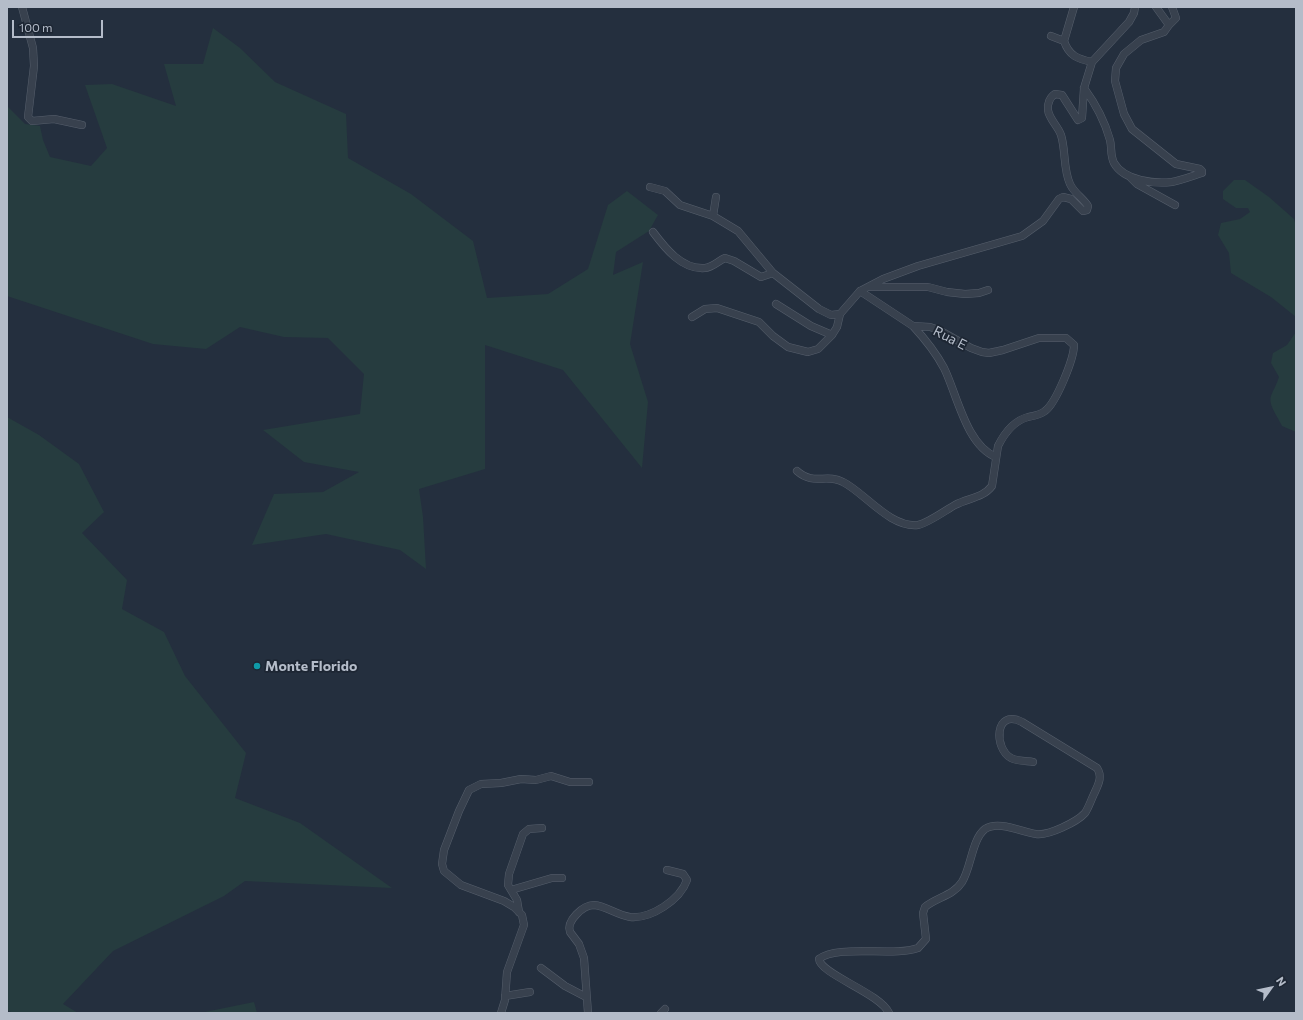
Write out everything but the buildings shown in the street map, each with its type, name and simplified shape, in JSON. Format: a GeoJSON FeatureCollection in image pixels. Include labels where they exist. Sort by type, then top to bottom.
{"type":"FeatureCollection","features":[{"type":"Feature","properties":{"kind":"street"},"geometry":{"type":"LineString","coordinates":[[22,7],[33,48],[32,85],[28,114],[29,119],[32,121],[54,119],[82,124]]}},
{"type":"Feature","properties":{"kind":"street"},"geometry":{"type":"LineString","coordinates":[[1064,41],[1074,7]]}},
{"type":"Feature","properties":{"kind":"street"},"geometry":{"type":"LineString","coordinates":[[692,316],[705,309],[717,308],[759,322],[773,336],[788,347],[808,352],[818,349],[832,335],[837,327],[840,314],[862,289],[918,266],[1022,236],[1043,221],[1059,199],[1063,197],[1071,200],[1083,211],[1086,211],[1088,206],[1075,192],[1069,181],[1064,144],[1058,127],[1049,115],[1048,109],[1051,97],[1059,93],[1065,97],[1074,117],[1081,120],[1083,116],[1084,88],[1092,62],[1132,17],[1135,7]]}},
{"type":"Feature","properties":{"kind":"street"},"geometry":{"type":"LineString","coordinates":[[1156,7],[1169,25]]}},
{"type":"Feature","properties":{"kind":"street"},"geometry":{"type":"LineString","coordinates":[[1084,88],[1095,105],[1107,132],[1113,162],[1122,172],[1140,180],[1168,182],[1202,172],[1200,169],[1176,164],[1137,134],[1127,122],[1117,90],[1115,74],[1119,60],[1141,40],[1164,32],[1176,18],[1172,7]]}},
{"type":"Feature","properties":{"kind":"street"},"geometry":{"type":"LineString","coordinates":[[1051,36],[1064,41],[1072,55],[1092,62]]}},
{"type":"Feature","properties":{"kind":"street"},"geometry":{"type":"LineString","coordinates":[[1130,176],[1137,184],[1175,205]]}},
{"type":"Feature","properties":{"kind":"street"},"geometry":{"type":"LineString","coordinates":[[650,187],[665,191],[686,207],[713,216],[743,234],[772,273],[819,309],[831,315],[840,314]]}},
{"type":"Feature","properties":{"kind":"street"},"geometry":{"type":"LineString","coordinates":[[713,216],[716,197]]}},
{"type":"Feature","properties":{"kind":"street"},"geometry":{"type":"LineString","coordinates":[[653,232],[668,251],[686,264],[706,268],[725,258],[734,261],[761,277],[772,273]]}},
{"type":"Feature","properties":{"kind":"street"},"geometry":{"type":"LineString","coordinates":[[862,289],[928,286],[947,292],[965,294],[979,293],[988,290]]}},
{"type":"Feature","properties":{"kind":"street","name":"Rua E"},"geometry":{"type":"LineString","coordinates":[[862,289],[913,326],[930,327],[939,330],[971,348],[989,353],[1039,338],[1066,338],[1072,342],[1073,353],[1070,365],[1051,406],[1044,412],[1018,421],[1010,428],[998,446],[996,457]]}},
{"type":"Feature","properties":{"kind":"street"},"geometry":{"type":"LineString","coordinates":[[776,304],[811,326],[832,335]]}},
{"type":"Feature","properties":{"kind":"street"},"geometry":{"type":"LineString","coordinates":[[797,471],[808,479],[831,478],[842,481],[860,493],[876,508],[888,516],[918,525],[989,490],[994,480],[996,457],[989,454],[974,437],[963,417],[943,367],[924,337],[913,326]]}},
{"type":"Feature","properties":{"kind":"street"},"geometry":{"type":"LineString","coordinates":[[889,1013],[863,990],[829,972],[822,966],[819,959],[833,954],[898,951],[918,948],[926,939],[923,913],[925,907],[951,893],[959,886],[965,877],[979,837],[986,829],[994,826],[1041,834],[1066,826],[1081,817],[1087,809],[1098,784],[1100,774],[1097,768],[1070,750],[1044,737],[1022,722],[1011,719],[1006,720],[1001,725],[999,733],[1006,752],[1015,760],[1033,762]]}},
{"type":"Feature","properties":{"kind":"street"},"geometry":{"type":"LineString","coordinates":[[519,912],[504,901],[461,885],[451,878],[443,869],[442,858],[448,839],[469,790],[480,784],[501,783],[521,779],[536,780],[551,776],[570,782],[589,782]]}},
{"type":"Feature","properties":{"kind":"street"},"geometry":{"type":"LineString","coordinates":[[501,1013],[505,996],[507,972],[524,925],[523,919],[519,912],[517,900],[511,890],[508,879],[523,834],[529,829],[542,828]]}},
{"type":"Feature","properties":{"kind":"street"},"geometry":{"type":"LineString","coordinates":[[588,1013],[584,958],[580,944],[570,932],[570,923],[578,913],[589,906],[601,907],[630,917],[643,915],[660,908],[675,898],[687,880],[683,874],[667,870]]}},
{"type":"Feature","properties":{"kind":"street"},"geometry":{"type":"LineString","coordinates":[[511,890],[552,878],[562,878]]}},
{"type":"Feature","properties":{"kind":"street"},"geometry":{"type":"LineString","coordinates":[[541,968],[565,986],[586,997]]}},
{"type":"Feature","properties":{"kind":"street"},"geometry":{"type":"LineString","coordinates":[[505,996],[530,992]]}},
{"type":"Feature","properties":{"kind":"green space"},"geometry":{"type":"Polygon","coordinates":[[[213,28],[240,48],[275,82],[346,114],[348,158],[411,194],[473,241],[487,298],[548,294],[588,269],[608,205],[627,191],[658,215],[649,231],[616,252],[613,275],[643,262],[630,344],[648,402],[642,468],[563,370],[485,345],[485,469],[419,489],[423,517],[426,569],[400,550],[326,534],[252,545],[274,494],[323,492],[359,472],[304,462],[263,430],[360,414],[364,374],[328,338],[284,337],[240,327],[206,349],[153,344],[7,296],[7,106],[25,124],[40,126],[43,140],[50,157],[91,166],[107,148],[85,85],[112,84],[176,106],[164,64],[203,64],[213,28]]]}},
{"type":"Feature","properties":{"kind":"green space"},"geometry":{"type":"Polygon","coordinates":[[[1234,180],[1245,180],[1269,197],[1294,219],[1296,226],[1296,317],[1271,297],[1231,273],[1229,253],[1218,235],[1221,223],[1240,219],[1250,212],[1248,208],[1236,208],[1223,199],[1223,191],[1234,180]]]}},
{"type":"Feature","properties":{"kind":"green space"},"geometry":{"type":"Polygon","coordinates":[[[1296,332],[1296,432],[1282,426],[1270,400],[1279,377],[1271,363],[1273,353],[1287,345],[1296,332]]]}},
{"type":"Feature","properties":{"kind":"green space"},"geometry":{"type":"Polygon","coordinates":[[[7,417],[39,435],[79,464],[104,512],[82,533],[127,580],[122,609],[164,632],[185,676],[246,753],[235,798],[300,823],[392,888],[245,881],[224,896],[113,951],[63,1004],[78,1013],[13,1013],[7,1010],[7,417]]]}},
{"type":"Feature","properties":{"kind":"green space"},"geometry":{"type":"Polygon","coordinates":[[[254,1002],[257,1013],[200,1013],[254,1002]]]}},
{"type":"Feature","properties":{"kind":"place","name":"Monte Florido"},"geometry":{"type":"Point","coordinates":[257,666]}}]}
